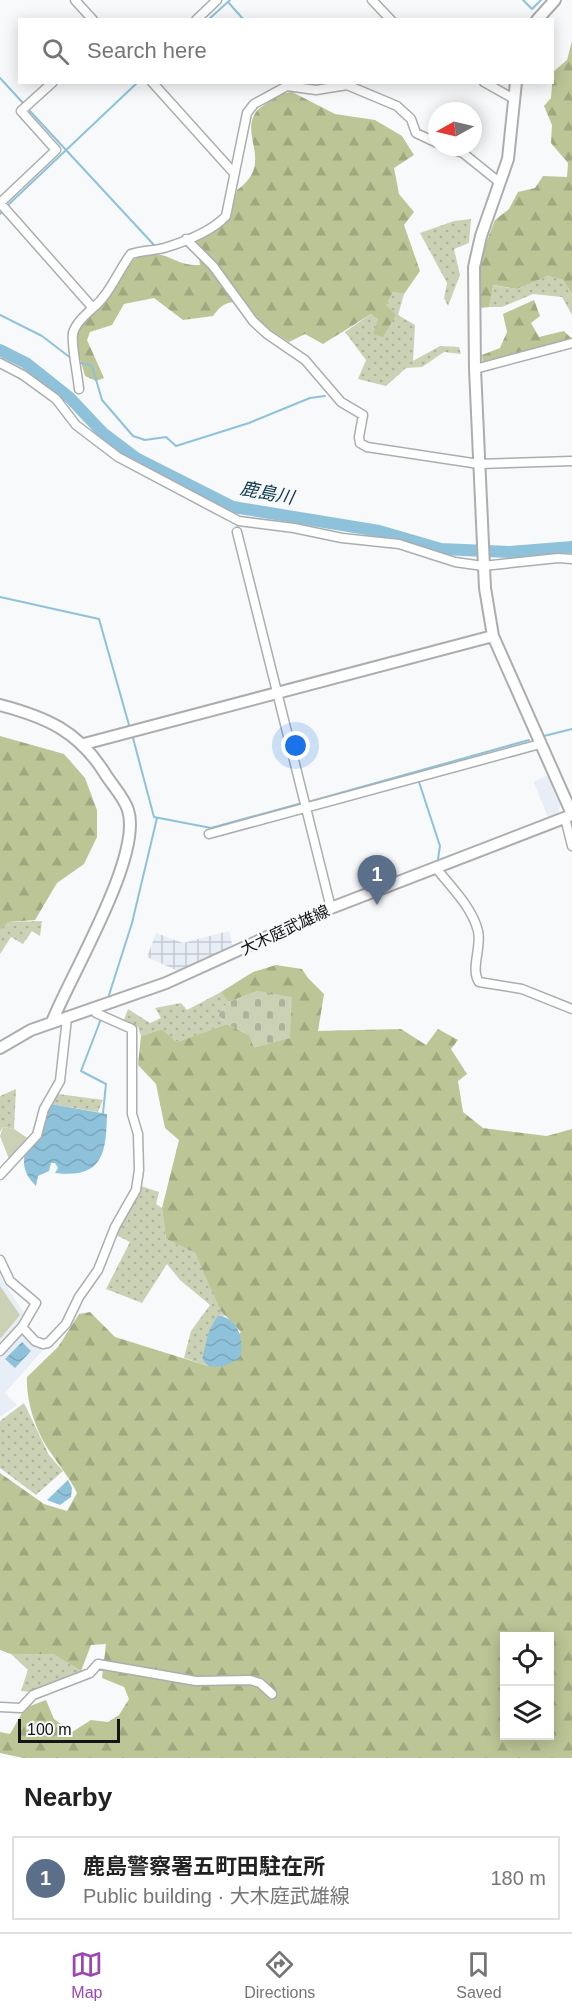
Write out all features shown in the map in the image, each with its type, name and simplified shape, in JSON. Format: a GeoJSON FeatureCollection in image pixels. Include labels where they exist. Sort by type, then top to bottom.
{"type":"FeatureCollection","features":[{"type":"Feature","properties":{"kind":"street"},"geometry":{"type":"LineString","coordinates":[[75,0],[91,18]]}},
{"type":"Feature","properties":{"kind":"street"},"geometry":{"type":"LineString","coordinates":[[198,18],[217,0]]}},
{"type":"Feature","properties":{"kind":"street"},"geometry":{"type":"LineString","coordinates":[[372,0],[389,18]]}},
{"type":"Feature","properties":{"kind":"street"},"geometry":{"type":"LineString","coordinates":[[539,18],[555,0]]}},
{"type":"Feature","properties":{"kind":"street"},"geometry":{"type":"LineString","coordinates":[[51,84],[21,111],[56,150],[0,203],[93,308]]}},
{"type":"Feature","properties":{"kind":"street"},"geometry":{"type":"LineString","coordinates":[[154,84],[233,172]]}},
{"type":"Feature","properties":{"kind":"street"},"geometry":{"type":"LineString","coordinates":[[488,84],[514,99]]}},
{"type":"Feature","properties":{"kind":"street"},"geometry":{"type":"LineString","coordinates":[[516,84],[508,159],[481,236],[474,267],[483,566],[493,636],[570,815],[572,841]]}},
{"type":"Feature","properties":{"kind":"street"},"geometry":{"type":"LineString","coordinates":[[80,390],[72,344],[73,332],[81,320],[107,293],[131,254],[163,248],[186,239],[217,225],[226,216],[233,172],[247,113],[254,104],[287,86],[316,90],[347,85],[397,106],[411,119],[416,133],[428,139]]}},
{"type":"Feature","properties":{"kind":"street"},"geometry":{"type":"LineString","coordinates":[[467,156],[499,182]]}},
{"type":"Feature","properties":{"kind":"street"},"geometry":{"type":"LineString","coordinates":[[186,239],[213,266],[253,321],[305,360],[341,402],[360,411],[363,419],[358,437],[360,443],[367,447],[479,464],[572,461]]}},
{"type":"Feature","properties":{"kind":"street"},"geometry":{"type":"LineString","coordinates":[[476,369],[572,343]]}},
{"type":"Feature","properties":{"kind":"street"},"geometry":{"type":"LineString","coordinates":[[0,363],[23,375],[56,399],[76,425],[118,458],[239,521],[294,528],[342,538],[399,544],[455,562],[483,566],[558,558],[572,559]]}},
{"type":"Feature","properties":{"kind":"street"},"geometry":{"type":"LineString","coordinates":[[237,532],[331,908]]}},
{"type":"Feature","properties":{"kind":"street"},"geometry":{"type":"LineString","coordinates":[[84,744],[493,636]]}},
{"type":"Feature","properties":{"kind":"street"},"geometry":{"type":"LineString","coordinates":[[0,705],[48,722],[84,744],[128,810],[131,830],[120,870],[52,1022]]}},
{"type":"Feature","properties":{"kind":"street"},"geometry":{"type":"LineString","coordinates":[[208,834],[540,744]]}},
{"type":"Feature","properties":{"kind":"street","name":"大木庭武雄線"},"geometry":{"type":"LineString","coordinates":[[0,1048],[14,1037],[209,965],[331,908],[570,815]]}},
{"type":"Feature","properties":{"kind":"street"},"geometry":{"type":"LineString","coordinates":[[436,867],[474,920],[480,942],[476,972],[479,982],[522,989],[572,1009]]}},
{"type":"Feature","properties":{"kind":"street"},"geometry":{"type":"LineString","coordinates":[[22,1327],[35,1341],[43,1344],[48,1343],[66,1324],[79,1297],[98,1270],[115,1227],[139,1179],[138,1134],[132,1114],[132,1029],[96,1013],[93,1008]]}},
{"type":"Feature","properties":{"kind":"street"},"geometry":{"type":"LineString","coordinates":[[0,1175],[37,1135],[44,1108],[60,1081],[67,1018]]}},
{"type":"Feature","properties":{"kind":"street"},"geometry":{"type":"LineString","coordinates":[[0,1260],[10,1281],[36,1303],[22,1327],[0,1351]]}},
{"type":"Feature","properties":{"kind":"street"},"geometry":{"type":"LineString","coordinates":[[0,1707],[21,1708],[33,1695],[90,1673],[98,1664],[196,1682],[250,1680],[260,1683],[272,1694]]}},
{"type":"Feature","properties":{"kind":"shaded area"},"geometry":{"type":"Polygon","coordinates":[[[548,775],[560,805],[558,814],[548,818],[534,782],[548,775]]]}},
{"type":"Feature","properties":{"kind":"shaded area"},"geometry":{"type":"Polygon","coordinates":[[[229,931],[233,948],[178,971],[147,957],[156,933],[183,943],[229,931]]]}},
{"type":"Feature","properties":{"kind":"shaded area"},"geometry":{"type":"Polygon","coordinates":[[[0,1276],[24,1313],[19,1328],[42,1351],[5,1393],[17,1405],[0,1417],[0,1276]]]}},
{"type":"Feature","properties":{"kind":"green space"},"geometry":{"type":"Polygon","coordinates":[[[572,41],[572,294],[563,280],[548,276],[517,289],[493,285],[489,307],[480,308],[480,258],[495,220],[509,209],[518,192],[535,188],[543,176],[567,177],[568,163],[551,143],[552,125],[544,106],[551,98],[554,71],[567,60],[572,41]]]}},
{"type":"Feature","properties":{"kind":"green space"},"geometry":{"type":"Polygon","coordinates":[[[292,92],[335,114],[375,120],[402,136],[414,155],[394,168],[399,194],[414,212],[404,225],[420,271],[404,294],[393,292],[386,305],[396,315],[383,337],[373,334],[378,319],[371,314],[323,344],[305,334],[289,342],[264,326],[244,302],[226,304],[213,316],[183,320],[154,298],[124,304],[112,325],[90,332],[87,340],[104,378],[96,381],[85,376],[77,341],[82,326],[110,296],[128,266],[138,257],[153,254],[166,256],[184,264],[200,265],[197,241],[225,221],[237,190],[248,180],[254,170],[251,131],[256,112],[276,97],[292,92]]]}},
{"type":"Feature","properties":{"kind":"green space"},"geometry":{"type":"Polygon","coordinates":[[[471,219],[469,243],[454,249],[460,275],[448,306],[444,298],[447,283],[420,233],[454,221],[471,219]]]}},
{"type":"Feature","properties":{"kind":"green space"},"geometry":{"type":"Polygon","coordinates":[[[548,276],[563,280],[572,294],[572,315],[562,297],[533,294],[502,307],[489,307],[492,285],[517,289],[548,276]]]}},
{"type":"Feature","properties":{"kind":"green space"},"geometry":{"type":"Polygon","coordinates":[[[393,292],[404,294],[398,315],[415,325],[413,361],[440,346],[459,347],[461,354],[444,352],[422,367],[406,368],[386,386],[358,379],[366,360],[345,332],[371,314],[379,318],[393,292]]]}},
{"type":"Feature","properties":{"kind":"green space"},"geometry":{"type":"Polygon","coordinates":[[[534,300],[540,316],[531,323],[539,337],[564,331],[571,338],[483,365],[482,355],[500,348],[507,332],[503,314],[534,300]]]}},
{"type":"Feature","properties":{"kind":"green space"},"geometry":{"type":"Polygon","coordinates":[[[0,736],[64,754],[85,778],[97,810],[97,837],[84,864],[57,883],[35,920],[8,922],[0,930],[0,736]]]}},
{"type":"Feature","properties":{"kind":"green space"},"geometry":{"type":"Polygon","coordinates":[[[42,921],[40,936],[32,931],[23,944],[11,937],[0,954],[0,930],[7,922],[42,921]]]}},
{"type":"Feature","properties":{"kind":"green space"},"geometry":{"type":"Polygon","coordinates":[[[276,965],[302,969],[324,994],[318,1031],[401,1029],[426,1045],[438,1029],[458,1040],[451,1049],[467,1074],[458,1081],[463,1112],[483,1128],[547,1136],[572,1129],[572,1758],[23,1758],[0,1753],[0,1732],[10,1734],[25,1708],[46,1700],[54,1719],[72,1732],[91,1720],[108,1722],[119,1715],[129,1699],[124,1687],[102,1678],[106,1644],[91,1645],[81,1671],[53,1654],[11,1654],[0,1650],[0,1473],[44,1504],[67,1511],[77,1493],[46,1445],[37,1426],[30,1406],[27,1377],[58,1347],[79,1314],[90,1312],[115,1337],[208,1366],[241,1332],[221,1311],[195,1253],[166,1239],[162,1208],[179,1140],[165,1128],[156,1084],[138,1065],[141,1036],[162,1029],[177,1042],[227,1024],[249,1035],[258,991],[228,1002],[221,992],[253,972],[276,965]]]}},
{"type":"Feature","properties":{"kind":"green space"},"geometry":{"type":"Polygon","coordinates":[[[258,991],[292,997],[290,1038],[254,1048],[249,1035],[227,1024],[218,1015],[228,1002],[258,991]]]}},
{"type":"Feature","properties":{"kind":"green space"},"geometry":{"type":"Polygon","coordinates":[[[221,992],[228,1002],[218,1015],[227,1024],[177,1042],[162,1029],[141,1036],[138,1027],[124,1020],[128,1009],[150,1023],[161,1018],[155,1008],[181,1003],[187,1010],[221,992]]]}},
{"type":"Feature","properties":{"kind":"green space"},"geometry":{"type":"Polygon","coordinates":[[[16,1089],[14,1129],[3,1127],[0,1132],[0,1096],[16,1089]]]}},
{"type":"Feature","properties":{"kind":"green space"},"geometry":{"type":"Polygon","coordinates":[[[58,1094],[103,1100],[98,1112],[51,1104],[58,1094]]]}},
{"type":"Feature","properties":{"kind":"green space"},"geometry":{"type":"Polygon","coordinates":[[[3,1127],[14,1129],[29,1139],[9,1159],[0,1136],[3,1127]]]}},
{"type":"Feature","properties":{"kind":"green space"},"geometry":{"type":"Polygon","coordinates":[[[141,1186],[159,1192],[156,1204],[162,1208],[166,1239],[195,1253],[225,1316],[218,1315],[202,1359],[208,1366],[184,1358],[191,1331],[210,1305],[180,1280],[167,1264],[142,1303],[106,1289],[130,1242],[114,1234],[141,1186]]]}},
{"type":"Feature","properties":{"kind":"green space"},"geometry":{"type":"Polygon","coordinates":[[[0,1286],[20,1315],[0,1339],[0,1286]]]}},
{"type":"Feature","properties":{"kind":"green space"},"geometry":{"type":"Polygon","coordinates":[[[24,1403],[49,1455],[63,1471],[36,1495],[0,1468],[0,1421],[24,1403]]]}},
{"type":"Feature","properties":{"kind":"green space"},"geometry":{"type":"Polygon","coordinates":[[[11,1654],[53,1654],[81,1671],[32,1692],[21,1691],[28,1670],[11,1654]]]}},
{"type":"Feature","properties":{"kind":"water"},"geometry":{"type":"Polygon","coordinates":[[[51,1104],[107,1114],[103,1151],[93,1167],[84,1172],[55,1173],[58,1168],[55,1163],[51,1163],[49,1171],[38,1176],[36,1186],[24,1166],[25,1156],[51,1104]]]}},
{"type":"Feature","properties":{"kind":"water"},"geometry":{"type":"Polygon","coordinates":[[[218,1315],[236,1326],[241,1338],[240,1358],[222,1367],[208,1366],[202,1359],[209,1331],[218,1315]]]}},
{"type":"Feature","properties":{"kind":"water"},"geometry":{"type":"Polygon","coordinates":[[[22,1342],[31,1351],[15,1368],[5,1359],[22,1342]]]}},
{"type":"Feature","properties":{"kind":"water"},"geometry":{"type":"Polygon","coordinates":[[[68,1480],[72,1488],[71,1497],[60,1505],[47,1500],[68,1480]]]}},
{"type":"Feature","properties":{"kind":"waterway"},"geometry":{"type":"LineString","coordinates":[[210,18],[230,0]]}},
{"type":"Feature","properties":{"kind":"waterway"},"geometry":{"type":"LineString","coordinates":[[523,0],[532,9],[541,0]]}},
{"type":"Feature","properties":{"kind":"waterway"},"geometry":{"type":"LineString","coordinates":[[228,2],[242,18]]}},
{"type":"Feature","properties":{"kind":"waterway"},"geometry":{"type":"LineString","coordinates":[[0,78],[23,103]]}},
{"type":"Feature","properties":{"kind":"waterway"},"geometry":{"type":"LineString","coordinates":[[7,206],[136,84]]}},
{"type":"Feature","properties":{"kind":"waterway"},"geometry":{"type":"LineString","coordinates":[[29,110],[154,245]]}},
{"type":"Feature","properties":{"kind":"waterway"},"geometry":{"type":"LineString","coordinates":[[0,315],[42,336],[72,359]]}},
{"type":"Feature","properties":{"kind":"waterway","name":"鹿島川"},"geometry":{"type":"LineString","coordinates":[[0,350],[26,363],[70,398],[103,433],[136,458],[233,507],[379,531],[441,549],[510,552],[572,547]]}},
{"type":"Feature","properties":{"kind":"waterway"},"geometry":{"type":"LineString","coordinates":[[81,363],[92,366],[102,400],[133,436],[145,440],[166,437],[176,446],[249,423],[310,398],[325,396]]}},
{"type":"Feature","properties":{"kind":"waterway"},"geometry":{"type":"LineString","coordinates":[[0,597],[99,619],[129,725]]}},
{"type":"Feature","properties":{"kind":"waterway"},"geometry":{"type":"LineString","coordinates":[[544,736],[572,729]]}},
{"type":"Feature","properties":{"kind":"waterway"},"geometry":{"type":"LineString","coordinates":[[133,738],[154,817],[211,828],[302,803]]}},
{"type":"Feature","properties":{"kind":"waterway"},"geometry":{"type":"LineString","coordinates":[[308,802],[529,740]]}},
{"type":"Feature","properties":{"kind":"waterway"},"geometry":{"type":"LineString","coordinates":[[419,782],[440,846],[438,859]]}},
{"type":"Feature","properties":{"kind":"waterway"},"geometry":{"type":"LineString","coordinates":[[109,995],[132,923],[157,818]]}},
{"type":"Feature","properties":{"kind":"waterway"},"geometry":{"type":"LineString","coordinates":[[101,1019],[81,1071],[106,1084],[103,1113]]}},
{"type":"Feature","properties":{"kind":"place","name":"鹿島警察署五町田駐在所"},"geometry":{"type":"Point","coordinates":[377,905]}}]}
